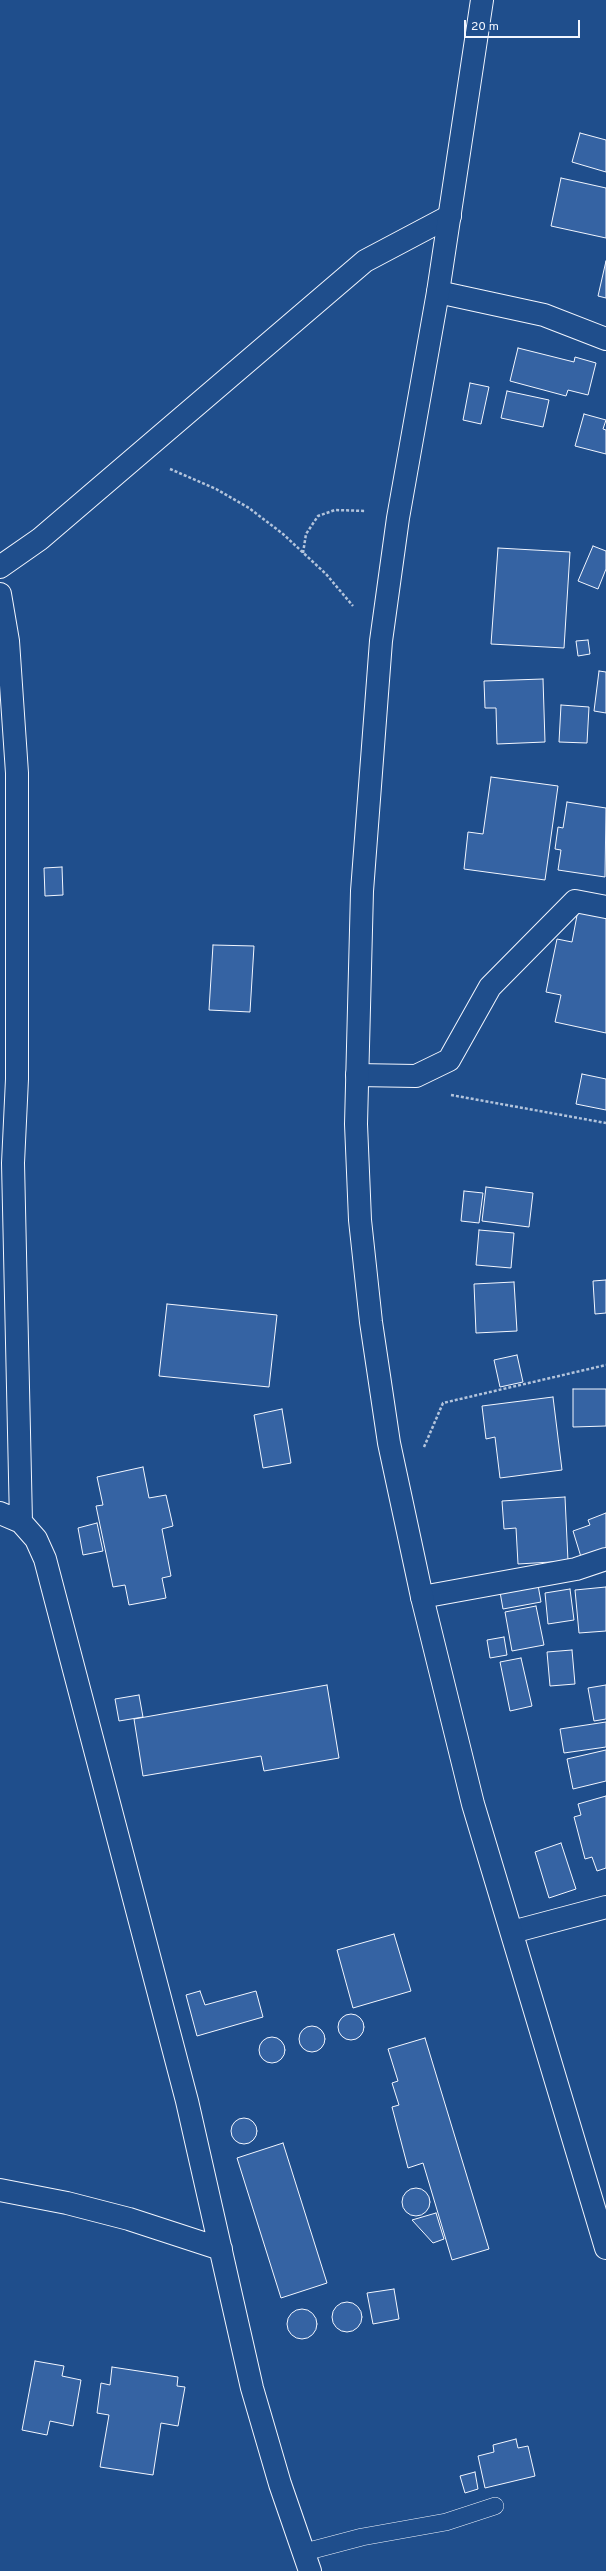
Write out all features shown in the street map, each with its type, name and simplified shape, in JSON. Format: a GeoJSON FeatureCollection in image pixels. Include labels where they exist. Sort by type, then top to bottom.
{"type":"FeatureCollection","features":[{"type":"Feature","properties":{"kind":"street"},"geometry":{"type":"LineString","coordinates":[[482,0],[438,292],[398,518],[381,641],[362,892],[356,1124],[360,1220],[371,1322],[396,1474],[422,1597],[473,1804],[606,2248]]}},
{"type":"Feature","properties":{"kind":"street"},"geometry":{"type":"LineString","coordinates":[[0,567],[40,540],[365,260],[450,216]]}},
{"type":"Feature","properties":{"kind":"street"},"geometry":{"type":"LineString","coordinates":[[438,292],[544,315],[606,339]]}},
{"type":"Feature","properties":{"kind":"street"},"geometry":{"type":"LineString","coordinates":[[0,594],[8,641],[16,773],[17,1079],[13,1163],[21,1522]]}},
{"type":"Feature","properties":{"kind":"street"},"geometry":{"type":"LineString","coordinates":[[357,1075],[416,1076],[449,1060],[490,987],[575,901],[606,907]]}},
{"type":"Feature","properties":{"kind":"street"},"geometry":{"type":"LineString","coordinates":[[0,1513],[21,1522],[36,1539],[45,1559],[187,2101],[252,2388],[280,2484],[307,2562]]}},
{"type":"Feature","properties":{"kind":"street"},"geometry":{"type":"LineString","coordinates":[[422,1597],[576,1569],[606,1559]]}},
{"type":"Feature","properties":{"kind":"street"},"geometry":{"type":"LineString","coordinates":[[512,1932],[606,1907]]}},
{"type":"Feature","properties":{"kind":"street"},"geometry":{"type":"LineString","coordinates":[[0,2190],[67,2203],[129,2219],[221,2249]]}},
{"type":"Feature","properties":{"kind":"lane"},"geometry":{"type":"LineString","coordinates":[[307,2562],[362,2537],[446,2522],[495,2506]]}},
{"type":"Feature","properties":{"kind":"path"},"geometry":{"type":"LineString","coordinates":[[130,463],[171,469],[216,489],[249,508],[283,534],[326,574],[381,641]]}},
{"type":"Feature","properties":{"kind":"path"},"geometry":{"type":"LineString","coordinates":[[303,553],[306,534],[318,516],[335,510],[361,510],[398,518]]}},
{"type":"Feature","properties":{"kind":"path"},"geometry":{"type":"LineString","coordinates":[[416,1076],[434,1091],[474,1100],[606,1123]]}},
{"type":"Feature","properties":{"kind":"path"},"geometry":{"type":"LineString","coordinates":[[396,1474],[421,1454],[442,1403],[606,1365]]}},
{"type":"Feature","properties":{"kind":"building"},"geometry":{"type":"Polygon","coordinates":[[[580,133],[606,140],[606,172],[572,162],[580,133]]]}},
{"type":"Feature","properties":{"kind":"building"},"geometry":{"type":"Polygon","coordinates":[[[561,178],[606,188],[606,238],[551,226],[561,178]]]}},
{"type":"Feature","properties":{"kind":"building"},"geometry":{"type":"Polygon","coordinates":[[[606,261],[606,298],[598,296],[606,261]]]}},
{"type":"Feature","properties":{"kind":"building"},"geometry":{"type":"Polygon","coordinates":[[[518,348],[574,362],[575,357],[596,363],[588,395],[568,390],[566,396],[510,381],[518,348]]]}},
{"type":"Feature","properties":{"kind":"building"},"geometry":{"type":"Polygon","coordinates":[[[470,383],[489,387],[481,424],[463,420],[470,383]]]}},
{"type":"Feature","properties":{"kind":"building"},"geometry":{"type":"Polygon","coordinates":[[[507,391],[549,400],[543,427],[501,418],[507,391]]]}},
{"type":"Feature","properties":{"kind":"building"},"geometry":{"type":"Polygon","coordinates":[[[584,414],[606,420],[603,429],[606,430],[606,454],[575,446],[584,414]]]}},
{"type":"Feature","properties":{"kind":"building"},"geometry":{"type":"Polygon","coordinates":[[[593,546],[606,551],[606,569],[598,589],[578,581],[593,546]]]}},
{"type":"Feature","properties":{"kind":"building"},"geometry":{"type":"Polygon","coordinates":[[[498,548],[570,552],[564,648],[491,644],[498,548]]]}},
{"type":"Feature","properties":{"kind":"building"},"geometry":{"type":"Polygon","coordinates":[[[588,640],[590,654],[578,656],[576,641],[588,640]]]}},
{"type":"Feature","properties":{"kind":"building"},"geometry":{"type":"Polygon","coordinates":[[[599,671],[606,672],[606,713],[594,711],[599,671]]]}},
{"type":"Feature","properties":{"kind":"building"},"geometry":{"type":"Polygon","coordinates":[[[543,679],[545,742],[497,744],[496,708],[485,708],[484,681],[543,679]]]}},
{"type":"Feature","properties":{"kind":"building"},"geometry":{"type":"Polygon","coordinates":[[[561,705],[589,707],[587,743],[559,742],[561,705]]]}},
{"type":"Feature","properties":{"kind":"building"},"geometry":{"type":"Polygon","coordinates":[[[491,777],[558,786],[545,880],[464,869],[468,832],[483,834],[491,777]]]}},
{"type":"Feature","properties":{"kind":"building"},"geometry":{"type":"Polygon","coordinates":[[[567,802],[606,808],[605,877],[558,870],[561,850],[555,849],[558,827],[563,828],[567,802]]]}},
{"type":"Feature","properties":{"kind":"building"},"geometry":{"type":"Polygon","coordinates":[[[62,867],[63,895],[45,896],[44,868],[62,867]]]}},
{"type":"Feature","properties":{"kind":"building"},"geometry":{"type":"Polygon","coordinates":[[[578,910],[606,915],[606,1033],[555,1022],[561,995],[546,992],[557,939],[572,942],[578,910]]]}},
{"type":"Feature","properties":{"kind":"building"},"geometry":{"type":"Polygon","coordinates":[[[213,945],[254,946],[250,1012],[209,1010],[213,945]]]}},
{"type":"Feature","properties":{"kind":"building"},"geometry":{"type":"Polygon","coordinates":[[[582,1074],[606,1079],[606,1110],[576,1104],[582,1074]]]}},
{"type":"Feature","properties":{"kind":"building"},"geometry":{"type":"Polygon","coordinates":[[[486,1187],[533,1193],[529,1227],[482,1221],[486,1187]]]}},
{"type":"Feature","properties":{"kind":"building"},"geometry":{"type":"Polygon","coordinates":[[[464,1191],[483,1193],[479,1223],[461,1221],[464,1191]]]}},
{"type":"Feature","properties":{"kind":"building"},"geometry":{"type":"Polygon","coordinates":[[[479,1230],[514,1233],[511,1268],[476,1265],[479,1230]]]}},
{"type":"Feature","properties":{"kind":"building"},"geometry":{"type":"Polygon","coordinates":[[[606,1280],[606,1313],[595,1314],[593,1281],[606,1280]]]}},
{"type":"Feature","properties":{"kind":"building"},"geometry":{"type":"Polygon","coordinates":[[[514,1282],[517,1331],[476,1333],[474,1284],[514,1282]]]}},
{"type":"Feature","properties":{"kind":"building"},"geometry":{"type":"Polygon","coordinates":[[[167,1304],[277,1315],[269,1387],[159,1376],[167,1304]]]}},
{"type":"Feature","properties":{"kind":"building"},"geometry":{"type":"Polygon","coordinates":[[[517,1355],[523,1382],[500,1387],[494,1360],[517,1355]]]}},
{"type":"Feature","properties":{"kind":"building"},"geometry":{"type":"Polygon","coordinates":[[[573,1389],[606,1389],[606,1426],[573,1427],[573,1389]]]}},
{"type":"Feature","properties":{"kind":"building"},"geometry":{"type":"Polygon","coordinates":[[[553,1397],[562,1470],[500,1478],[495,1437],[486,1439],[482,1406],[553,1397]]]}},
{"type":"Feature","properties":{"kind":"building"},"geometry":{"type":"Polygon","coordinates":[[[282,1409],[291,1463],[263,1468],[254,1415],[282,1409]]]}},
{"type":"Feature","properties":{"kind":"building"},"geometry":{"type":"Polygon","coordinates":[[[143,1467],[149,1498],[166,1495],[173,1526],[162,1529],[171,1576],[162,1578],[166,1598],[129,1605],[125,1585],[113,1587],[96,1506],[103,1505],[97,1477],[143,1467]]]}},
{"type":"Feature","properties":{"kind":"building"},"geometry":{"type":"Polygon","coordinates":[[[565,1497],[568,1561],[518,1564],[516,1528],[504,1529],[502,1501],[565,1497]]]}},
{"type":"Feature","properties":{"kind":"building"},"geometry":{"type":"Polygon","coordinates":[[[606,1513],[606,1548],[581,1557],[573,1531],[590,1525],[588,1520],[606,1513]]]}},
{"type":"Feature","properties":{"kind":"building"},"geometry":{"type":"Polygon","coordinates":[[[97,1523],[103,1551],[83,1555],[78,1528],[97,1523]]]}},
{"type":"Feature","properties":{"kind":"building"},"geometry":{"type":"Polygon","coordinates":[[[538,1585],[541,1602],[503,1609],[500,1592],[538,1585]]]}},
{"type":"Feature","properties":{"kind":"building"},"geometry":{"type":"Polygon","coordinates":[[[606,1587],[606,1631],[579,1633],[575,1590],[606,1587]]]}},
{"type":"Feature","properties":{"kind":"building"},"geometry":{"type":"Polygon","coordinates":[[[570,1589],[574,1620],[548,1624],[545,1593],[570,1589]]]}},
{"type":"Feature","properties":{"kind":"building"},"geometry":{"type":"Polygon","coordinates":[[[536,1606],[544,1645],[512,1651],[505,1612],[536,1606]]]}},
{"type":"Feature","properties":{"kind":"building"},"geometry":{"type":"Polygon","coordinates":[[[504,1637],[507,1655],[490,1658],[487,1640],[504,1637]]]}},
{"type":"Feature","properties":{"kind":"building"},"geometry":{"type":"Polygon","coordinates":[[[572,1650],[575,1684],[550,1686],[547,1652],[572,1650]]]}},
{"type":"Feature","properties":{"kind":"building"},"geometry":{"type":"Polygon","coordinates":[[[521,1658],[532,1706],[510,1711],[500,1662],[521,1658]]]}},
{"type":"Feature","properties":{"kind":"building"},"geometry":{"type":"Polygon","coordinates":[[[327,1685],[339,1758],[264,1771],[261,1756],[143,1776],[134,1719],[327,1685]]]}},
{"type":"Feature","properties":{"kind":"building"},"geometry":{"type":"Polygon","coordinates":[[[606,1685],[606,1719],[594,1721],[588,1688],[606,1685]]]}},
{"type":"Feature","properties":{"kind":"building"},"geometry":{"type":"Polygon","coordinates":[[[139,1695],[143,1717],[119,1721],[115,1699],[139,1695]]]}},
{"type":"Feature","properties":{"kind":"building"},"geometry":{"type":"Polygon","coordinates":[[[606,1722],[606,1747],[564,1753],[560,1729],[606,1722]]]}},
{"type":"Feature","properties":{"kind":"building"},"geometry":{"type":"Polygon","coordinates":[[[606,1750],[606,1781],[573,1789],[567,1759],[606,1750]]]}},
{"type":"Feature","properties":{"kind":"building"},"geometry":{"type":"Polygon","coordinates":[[[606,1796],[606,1868],[597,1871],[592,1857],[585,1859],[574,1817],[581,1815],[578,1804],[606,1796]]]}},
{"type":"Feature","properties":{"kind":"building"},"geometry":{"type":"Polygon","coordinates":[[[561,1843],[576,1889],[549,1898],[535,1852],[561,1843]]]}},
{"type":"Feature","properties":{"kind":"building"},"geometry":{"type":"Polygon","coordinates":[[[394,1934],[411,1991],[353,2008],[337,1950],[394,1934]]]}},
{"type":"Feature","properties":{"kind":"building"},"geometry":{"type":"Polygon","coordinates":[[[200,1991],[205,2005],[256,1991],[263,2017],[197,2036],[186,1995],[200,1991]]]}},
{"type":"Feature","properties":{"kind":"building"},"geometry":{"type":"Polygon","coordinates":[[[351,2014],[360,2018],[364,2027],[360,2036],[351,2040],[342,2036],[338,2027],[342,2018],[351,2014]]]}},
{"type":"Feature","properties":{"kind":"building"},"geometry":{"type":"Polygon","coordinates":[[[312,2026],[321,2030],[325,2039],[321,2048],[312,2052],[303,2048],[299,2039],[303,2030],[312,2026]]]}},
{"type":"Feature","properties":{"kind":"building"},"geometry":{"type":"Polygon","coordinates":[[[272,2037],[281,2041],[285,2050],[281,2059],[272,2063],[263,2059],[259,2050],[263,2041],[272,2037]]]}},
{"type":"Feature","properties":{"kind":"building"},"geometry":{"type":"Polygon","coordinates":[[[425,2038],[489,2249],[452,2260],[423,2163],[408,2168],[392,2107],[399,2105],[392,2083],[398,2081],[388,2049],[425,2038]]]}},
{"type":"Feature","properties":{"kind":"building"},"geometry":{"type":"Polygon","coordinates":[[[244,2118],[253,2122],[257,2131],[253,2140],[244,2144],[235,2140],[231,2131],[235,2122],[244,2118]]]}},
{"type":"Feature","properties":{"kind":"building"},"geometry":{"type":"Polygon","coordinates":[[[283,2143],[327,2283],[281,2298],[237,2158],[283,2143]]]}},
{"type":"Feature","properties":{"kind":"building"},"geometry":{"type":"Polygon","coordinates":[[[416,2188],[426,2192],[430,2202],[426,2212],[416,2216],[406,2212],[402,2202],[406,2192],[416,2188]]]}},
{"type":"Feature","properties":{"kind":"building"},"geometry":{"type":"Polygon","coordinates":[[[436,2213],[444,2239],[433,2243],[412,2220],[436,2213]]]}},
{"type":"Feature","properties":{"kind":"building"},"geometry":{"type":"Polygon","coordinates":[[[394,2289],[399,2319],[373,2324],[367,2293],[394,2289]]]}},
{"type":"Feature","properties":{"kind":"building"},"geometry":{"type":"Polygon","coordinates":[[[347,2302],[353,2303],[361,2311],[361,2323],[353,2331],[347,2332],[341,2331],[333,2323],[332,2317],[333,2311],[341,2303],[347,2302]]]}},
{"type":"Feature","properties":{"kind":"building"},"geometry":{"type":"Polygon","coordinates":[[[302,2309],[308,2310],[316,2318],[316,2330],[308,2338],[302,2339],[296,2338],[288,2330],[287,2324],[288,2318],[296,2310],[302,2309]]]}},
{"type":"Feature","properties":{"kind":"building"},"geometry":{"type":"Polygon","coordinates":[[[35,2361],[64,2366],[62,2376],[81,2380],[73,2426],[50,2421],[47,2435],[22,2430],[35,2361]]]}},
{"type":"Feature","properties":{"kind":"building"},"geometry":{"type":"Polygon","coordinates":[[[112,2367],[178,2377],[177,2386],[185,2387],[178,2426],[161,2423],[153,2475],[100,2467],[109,2415],[97,2413],[101,2383],[110,2385],[112,2367]]]}},
{"type":"Feature","properties":{"kind":"building"},"geometry":{"type":"Polygon","coordinates":[[[516,2439],[518,2448],[528,2446],[535,2476],[485,2488],[478,2456],[494,2452],[493,2445],[516,2439]]]}},
{"type":"Feature","properties":{"kind":"building"},"geometry":{"type":"Polygon","coordinates":[[[475,2472],[478,2489],[465,2493],[460,2476],[475,2472]]]}}]}
